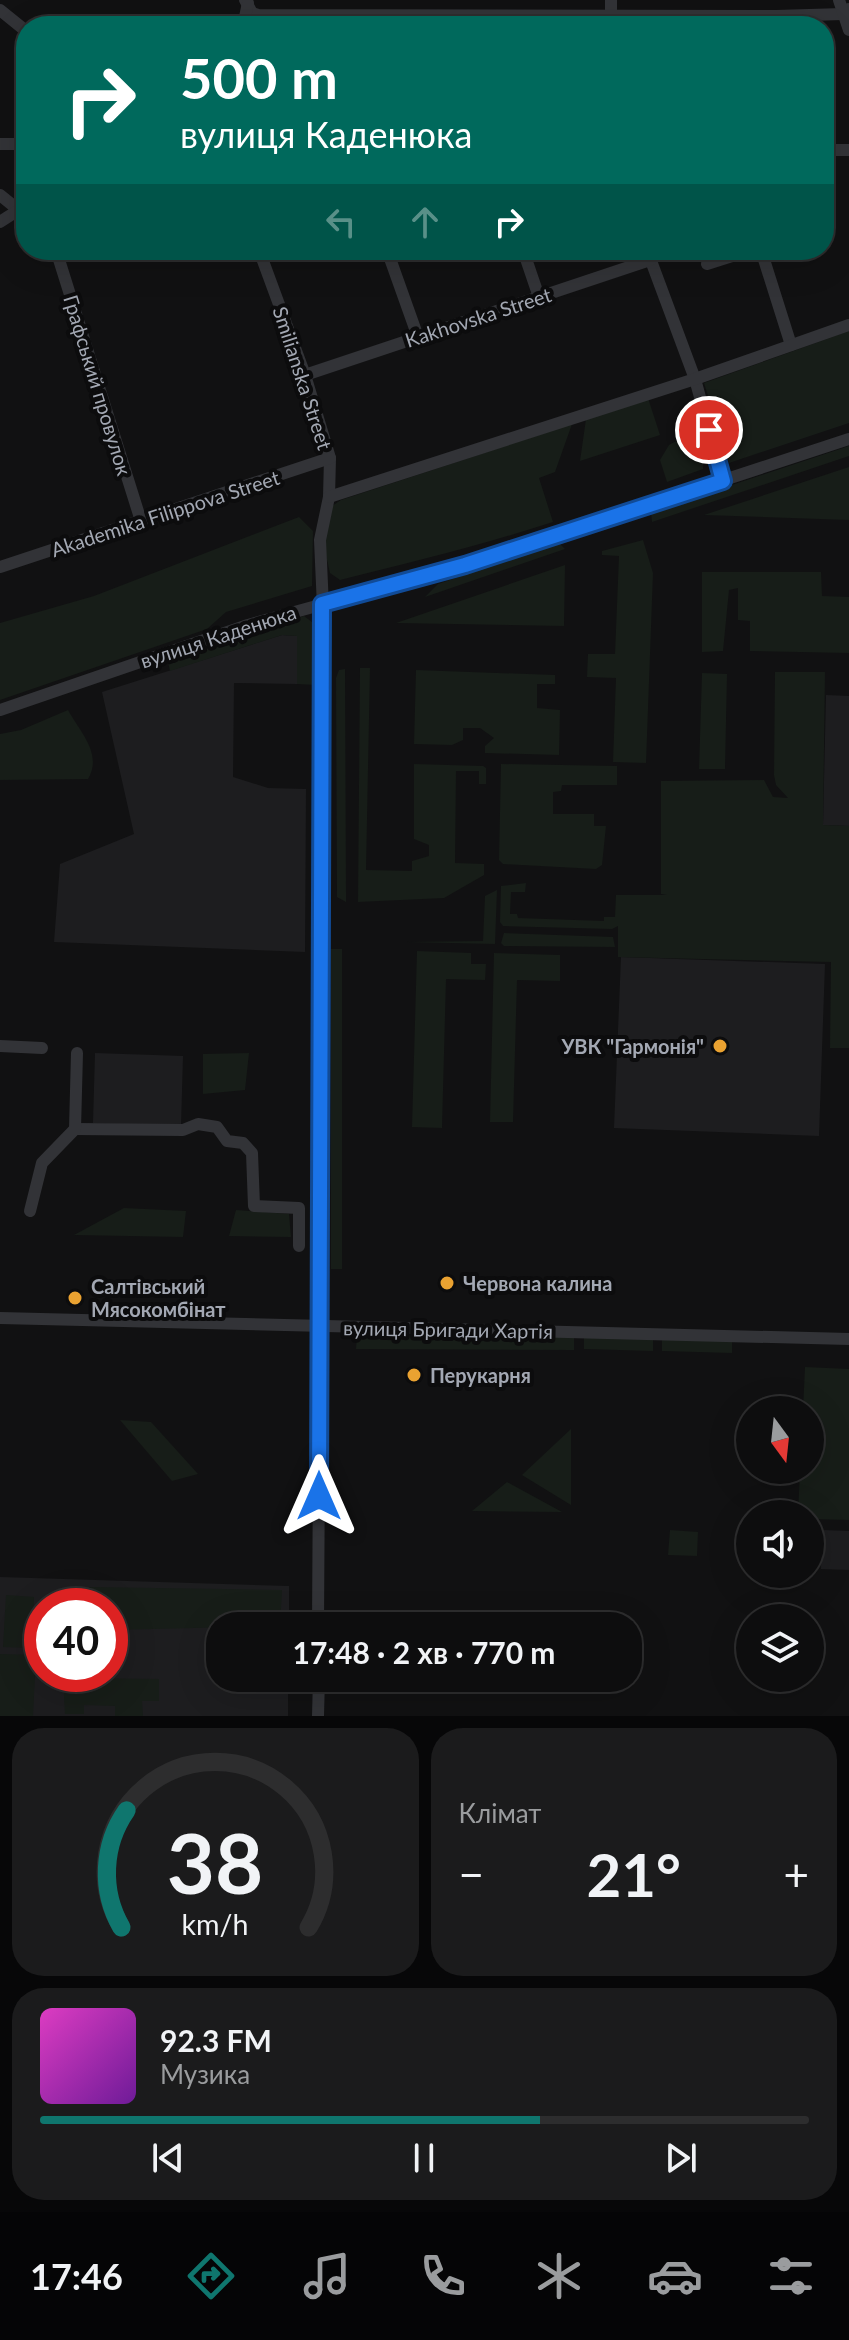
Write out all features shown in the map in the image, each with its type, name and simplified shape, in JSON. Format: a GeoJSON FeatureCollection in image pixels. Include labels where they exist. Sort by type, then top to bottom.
{"type":"FeatureCollection","features":[{"type":"Feature","properties":{"kind":"street"},"geometry":{"type":"LineString","coordinates":[[839,0],[846,12],[849,30]]}},
{"type":"Feature","properties":{"kind":"street"},"geometry":{"type":"LineString","coordinates":[[247,1],[252,13],[258,15],[317,16]]}},
{"type":"Feature","properties":{"kind":"street"},"geometry":{"type":"LineString","coordinates":[[0,10],[16,23]]}},
{"type":"Feature","properties":{"kind":"street"},"geometry":{"type":"LineString","coordinates":[[742,16],[846,12]]}},
{"type":"Feature","properties":{"kind":"street"},"geometry":{"type":"LineString","coordinates":[[0,195],[16,208]]}},
{"type":"Feature","properties":{"kind":"street","name":"Графський провулок"},"geometry":{"type":"LineString","coordinates":[[59,260],[141,521]]}},
{"type":"Feature","properties":{"kind":"street","name":"Smilianska Street"},"geometry":{"type":"LineString","coordinates":[[263,260],[305,375],[330,458],[329,497],[320,540],[318,1612]]}},
{"type":"Feature","properties":{"kind":"street"},"geometry":{"type":"LineString","coordinates":[[391,260],[418,337]]}},
{"type":"Feature","properties":{"kind":"street"},"geometry":{"type":"LineString","coordinates":[[526,260],[539,297]]}},
{"type":"Feature","properties":{"kind":"street","name":"Kakhovska Street"},"geometry":{"type":"LineString","coordinates":[[305,375],[539,297],[635,260]]}},
{"type":"Feature","properties":{"kind":"street"},"geometry":{"type":"LineString","coordinates":[[650,260],[695,379],[723,481]]}},
{"type":"Feature","properties":{"kind":"street"},"geometry":{"type":"LineString","coordinates":[[707,264],[720,260]]}},
{"type":"Feature","properties":{"kind":"street"},"geometry":{"type":"LineString","coordinates":[[764,260],[791,345]]}},
{"type":"Feature","properties":{"kind":"street"},"geometry":{"type":"LineString","coordinates":[[329,497],[695,379],[849,325]]}},
{"type":"Feature","properties":{"kind":"street","name":"вулиця Каденюка"},"geometry":{"type":"LineString","coordinates":[[0,710],[100,673],[322,604],[465,565],[849,439]]}},
{"type":"Feature","properties":{"kind":"street","name":"Akademika Filippova Street"},"geometry":{"type":"LineString","coordinates":[[1,562],[141,521],[330,458]]}},
{"type":"Feature","properties":{"kind":"street"},"geometry":{"type":"LineString","coordinates":[[0,1046],[42,1048]]}},
{"type":"Feature","properties":{"kind":"street"},"geometry":{"type":"LineString","coordinates":[[30,1211],[42,1163],[75,1129],[77,1053]]}},
{"type":"Feature","properties":{"kind":"street"},"geometry":{"type":"LineString","coordinates":[[75,1129],[183,1130],[198,1124],[217,1127],[227,1141],[243,1143],[252,1153],[254,1206],[299,1208],[299,1246]]}},
{"type":"Feature","properties":{"kind":"street","name":"вулиця Бригади Хартія"},"geometry":{"type":"LineString","coordinates":[[0,1318],[849,1339]]}},
{"type":"Feature","properties":{"kind":"street"},"geometry":{"type":"LineString","coordinates":[[318,1716],[319,1692]]}},
{"type":"Feature","properties":{"kind":"shaded area"},"geometry":{"type":"Polygon","coordinates":[[[849,331],[849,423],[729,463],[704,383],[849,331]]]}},
{"type":"Feature","properties":{"kind":"shaded area"},"geometry":{"type":"Polygon","coordinates":[[[648,398],[660,435],[580,461],[586,419],[648,398]]]}},
{"type":"Feature","properties":{"kind":"shaded area"},"geometry":{"type":"Polygon","coordinates":[[[572,424],[555,472],[539,478],[553,522],[340,580],[330,573],[324,547],[332,506],[341,500],[572,424]]]}},
{"type":"Feature","properties":{"kind":"shaded area"},"geometry":{"type":"Polygon","coordinates":[[[680,439],[691,440],[704,447],[703,469],[667,482],[660,460],[669,445],[680,439]]]}},
{"type":"Feature","properties":{"kind":"shaded area"},"geometry":{"type":"Polygon","coordinates":[[[849,446],[849,456],[652,522],[651,512],[849,446]]]}},
{"type":"Feature","properties":{"kind":"shaded area"},"geometry":{"type":"Polygon","coordinates":[[[849,467],[849,520],[704,515],[849,467]]]}},
{"type":"Feature","properties":{"kind":"shaded area"},"geometry":{"type":"Polygon","coordinates":[[[299,517],[313,531],[312,586],[226,612],[207,629],[0,700],[0,623],[94,596],[299,517]]]}},
{"type":"Feature","properties":{"kind":"shaded area"},"geometry":{"type":"Polygon","coordinates":[[[643,540],[653,573],[646,763],[613,762],[616,678],[587,677],[588,654],[615,654],[619,556],[602,555],[602,551],[643,540]]]}},
{"type":"Feature","properties":{"kind":"shaded area"},"geometry":{"type":"Polygon","coordinates":[[[559,543],[565,549],[425,597],[438,584],[559,543]]]}},
{"type":"Feature","properties":{"kind":"shaded area"},"geometry":{"type":"Polygon","coordinates":[[[565,565],[564,626],[396,623],[565,565]]]}},
{"type":"Feature","properties":{"kind":"shaded area"},"geometry":{"type":"Polygon","coordinates":[[[702,572],[821,572],[822,596],[849,597],[849,653],[750,651],[750,621],[738,620],[738,588],[729,590],[723,651],[702,652],[702,572]]]}},
{"type":"Feature","properties":{"kind":"shaded area"},"geometry":{"type":"Polygon","coordinates":[[[304,616],[316,625],[316,685],[297,684],[297,636],[282,635],[170,671],[168,662],[304,616]]]}},
{"type":"Feature","properties":{"kind":"shaded area"},"geometry":{"type":"Polygon","coordinates":[[[282,635],[298,636],[297,684],[234,683],[233,777],[268,788],[306,789],[305,952],[54,942],[60,864],[134,834],[102,692],[282,635]]]}},
{"type":"Feature","properties":{"kind":"shaded area"},"geometry":{"type":"Polygon","coordinates":[[[360,668],[370,668],[366,870],[412,871],[412,861],[429,856],[429,845],[414,839],[414,764],[486,768],[486,784],[479,784],[479,771],[456,771],[455,863],[484,864],[484,875],[444,898],[358,902],[360,668]]]}},
{"type":"Feature","properties":{"kind":"shaded area"},"geometry":{"type":"Polygon","coordinates":[[[345,669],[346,902],[337,897],[336,678],[339,670],[345,669]]]}},
{"type":"Feature","properties":{"kind":"shaded area"},"geometry":{"type":"Polygon","coordinates":[[[416,670],[555,675],[555,684],[537,684],[537,708],[560,710],[559,755],[485,753],[485,746],[494,738],[480,728],[463,728],[463,740],[452,745],[414,744],[416,670]]]}},
{"type":"Feature","properties":{"kind":"shaded area"},"geometry":{"type":"Polygon","coordinates":[[[775,672],[825,672],[823,825],[849,826],[849,1048],[830,1048],[831,962],[618,957],[618,926],[612,929],[503,926],[500,922],[501,886],[526,883],[525,892],[511,892],[510,914],[517,914],[518,918],[604,921],[604,917],[615,917],[616,895],[667,895],[661,894],[661,781],[764,780],[773,797],[788,798],[776,785],[774,775],[775,672]]]}},
{"type":"Feature","properties":{"kind":"shaded area"},"geometry":{"type":"Polygon","coordinates":[[[702,673],[727,674],[725,769],[699,769],[702,673]]]}},
{"type":"Feature","properties":{"kind":"shaded area"},"geometry":{"type":"Polygon","coordinates":[[[826,695],[849,696],[849,826],[823,825],[826,695]]]}},
{"type":"Feature","properties":{"kind":"shaded area"},"geometry":{"type":"Polygon","coordinates":[[[68,710],[91,752],[92,770],[88,779],[0,780],[0,734],[21,730],[68,710]]]}},
{"type":"Feature","properties":{"kind":"shaded area"},"geometry":{"type":"Polygon","coordinates":[[[501,764],[617,766],[617,785],[562,785],[561,791],[553,792],[553,814],[594,814],[594,826],[606,826],[602,865],[596,869],[503,864],[499,860],[501,764]]]}},
{"type":"Feature","properties":{"kind":"shaded area"},"geometry":{"type":"Polygon","coordinates":[[[497,890],[495,944],[406,942],[483,941],[485,896],[497,890]]]}},
{"type":"Feature","properties":{"kind":"shaded area"},"geometry":{"type":"Polygon","coordinates":[[[504,933],[613,937],[615,947],[504,946],[501,943],[504,933]]]}},
{"type":"Feature","properties":{"kind":"shaded area"},"geometry":{"type":"Polygon","coordinates":[[[331,949],[342,949],[342,1269],[331,1269],[331,949]]]}},
{"type":"Feature","properties":{"kind":"shaded area"},"geometry":{"type":"Polygon","coordinates":[[[417,951],[471,953],[471,964],[486,964],[485,980],[446,979],[442,1128],[412,1127],[417,951]]]}},
{"type":"Feature","properties":{"kind":"shaded area"},"geometry":{"type":"Polygon","coordinates":[[[494,953],[560,955],[560,981],[517,980],[513,1122],[490,1122],[494,953]]]}},
{"type":"Feature","properties":{"kind":"shaded area","name":"УВК \"Гармонія\""},"geometry":{"type":"Polygon","coordinates":[[[621,957],[825,964],[819,1136],[614,1128],[621,957]]]}},
{"type":"Feature","properties":{"kind":"shaded area"},"geometry":{"type":"Polygon","coordinates":[[[95,1053],[183,1056],[181,1126],[93,1123],[95,1053]]]}},
{"type":"Feature","properties":{"kind":"shaded area"},"geometry":{"type":"Polygon","coordinates":[[[249,1053],[245,1090],[203,1094],[203,1054],[249,1053]]]}},
{"type":"Feature","properties":{"kind":"shaded area"},"geometry":{"type":"Polygon","coordinates":[[[124,1208],[186,1211],[183,1237],[74,1235],[124,1208]]]}},
{"type":"Feature","properties":{"kind":"shaded area"},"geometry":{"type":"Polygon","coordinates":[[[236,1210],[289,1214],[291,1237],[229,1236],[236,1210]]]}},
{"type":"Feature","properties":{"kind":"shaded area"},"geometry":{"type":"Polygon","coordinates":[[[357,1335],[574,1336],[574,1350],[356,1349],[357,1335]]]}},
{"type":"Feature","properties":{"kind":"shaded area"},"geometry":{"type":"Polygon","coordinates":[[[584,1336],[653,1338],[653,1351],[584,1349],[584,1336]]]}},
{"type":"Feature","properties":{"kind":"shaded area"},"geometry":{"type":"Polygon","coordinates":[[[662,1338],[732,1339],[732,1353],[662,1351],[662,1338]]]}},
{"type":"Feature","properties":{"kind":"shaded area"},"geometry":{"type":"Polygon","coordinates":[[[805,1367],[849,1369],[849,1520],[824,1519],[824,1500],[799,1500],[799,1484],[824,1484],[824,1396],[804,1396],[805,1367]]]}},
{"type":"Feature","properties":{"kind":"shaded area"},"geometry":{"type":"Polygon","coordinates":[[[120,1420],[151,1422],[198,1474],[172,1481],[120,1420]]]}},
{"type":"Feature","properties":{"kind":"shaded area"},"geometry":{"type":"Polygon","coordinates":[[[571,1429],[571,1505],[522,1475],[571,1429]]]}},
{"type":"Feature","properties":{"kind":"shaded area"},"geometry":{"type":"Polygon","coordinates":[[[507,1482],[562,1512],[472,1511],[507,1482]]]}},
{"type":"Feature","properties":{"kind":"shaded area"},"geometry":{"type":"Polygon","coordinates":[[[670,1530],[698,1532],[697,1556],[668,1555],[670,1530]]]}},
{"type":"Feature","properties":{"kind":"shaded area"},"geometry":{"type":"Polygon","coordinates":[[[824,1530],[849,1531],[849,1570],[824,1569],[824,1530]]]}},
{"type":"Feature","properties":{"kind":"shaded area"},"geometry":{"type":"Polygon","coordinates":[[[0,1577],[289,1586],[289,1612],[206,1612],[206,1692],[288,1692],[288,1716],[0,1716],[0,1577]]]}},
{"type":"Feature","properties":{"kind":"shaded area"},"geometry":{"type":"Polygon","coordinates":[[[89,1587],[282,1590],[281,1612],[206,1612],[206,1628],[128,1630],[128,1588],[89,1587]]]}},
{"type":"Feature","properties":{"kind":"shaded area"},"geometry":{"type":"Polygon","coordinates":[[[6,1595],[24,1596],[24,1648],[3,1647],[6,1595]]]}},
{"type":"Feature","properties":{"kind":"shaded area"},"geometry":{"type":"Polygon","coordinates":[[[0,1654],[24,1655],[24,1692],[34,1692],[33,1716],[0,1716],[0,1654]]]}},
{"type":"Feature","properties":{"kind":"shaded area"},"geometry":{"type":"Polygon","coordinates":[[[128,1679],[159,1679],[159,1701],[142,1701],[143,1716],[115,1716],[115,1706],[84,1705],[84,1714],[65,1714],[64,1692],[128,1692],[128,1679]]]}},
{"type":"Feature","properties":{"kind":"place","name":"УВК \"Гармонія\""},"geometry":{"type":"Point","coordinates":[720,1046]}},
{"type":"Feature","properties":{"kind":"place","name":"Червона калина"},"geometry":{"type":"Point","coordinates":[447,1283]}},
{"type":"Feature","properties":{"kind":"place","name":"Салтівський Мясокомбінат"},"geometry":{"type":"Point","coordinates":[75,1298]}},
{"type":"Feature","properties":{"kind":"place","name":"Перукарня"},"geometry":{"type":"Point","coordinates":[414,1375]}},
{"type":"Feature","properties":{"kind":"route"},"geometry":{"type":"LineString","coordinates":[[319,1496],[322,604],[465,565],[723,481],[709,430]]}}]}
